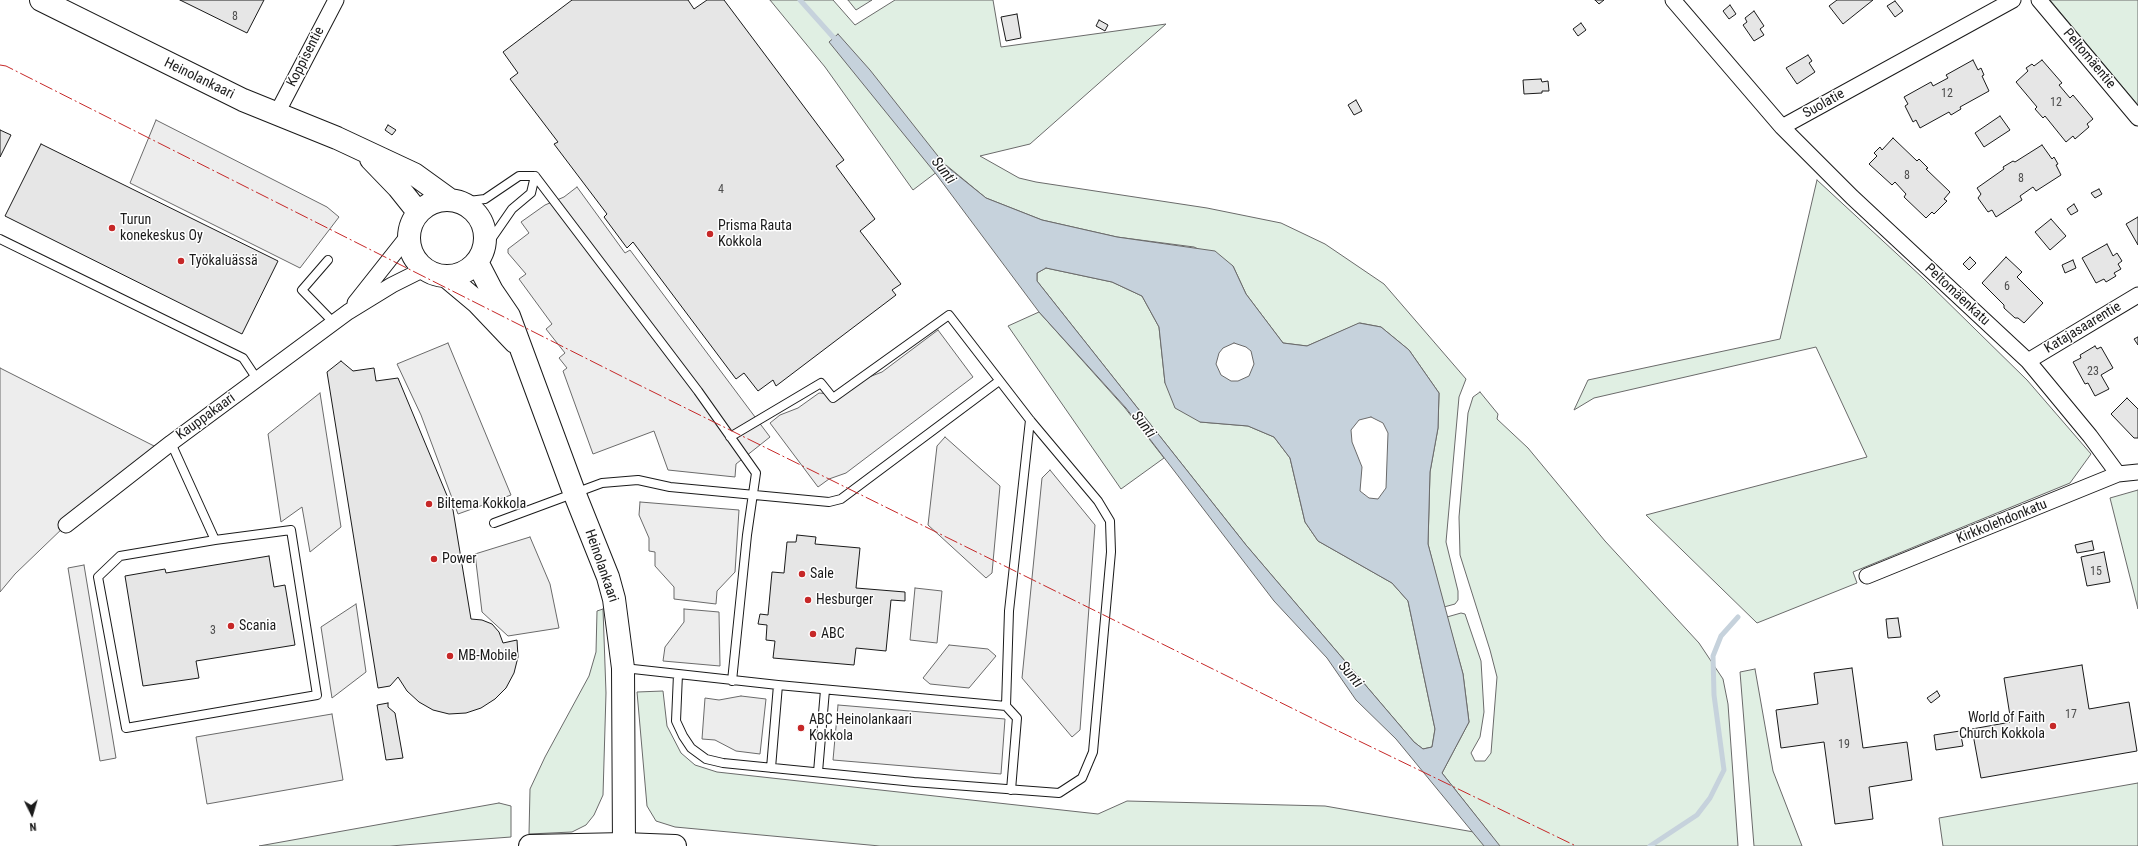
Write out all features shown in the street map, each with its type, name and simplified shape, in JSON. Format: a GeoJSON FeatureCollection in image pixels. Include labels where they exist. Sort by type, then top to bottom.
{"type":"FeatureCollection","features":[{"type":"Feature","properties":{"kind":"main road","name":"Heinolankaari"},"geometry":{"type":"LineString","coordinates":[[41,0],[236,97],[276,115],[360,148],[414,174],[456,201]]}},
{"type":"Feature","properties":{"kind":"main road","name":"Heinolankaari"},"geometry":{"type":"LineString","coordinates":[[360,148],[398,187],[418,212]]}},
{"type":"Feature","properties":{"kind":"main road"},"geometry":{"type":"LineString","coordinates":[[439,200],[456,201],[471,208],[479,217],[484,228],[485,240],[480,256],[463,272],[446,276],[435,274],[424,269],[416,261],[410,250],[408,236],[411,224],[418,212],[428,204],[439,200]]}},
{"type":"Feature","properties":{"kind":"main road","name":"Heinolankaari"},"geometry":{"type":"LineString","coordinates":[[480,256],[492,291],[509,316],[574,492],[608,577],[619,626],[623,668],[624,845]]}},
{"type":"Feature","properties":{"kind":"main road","name":"Heinolankaari"},"geometry":{"type":"LineString","coordinates":[[446,276],[477,302],[519,345]]}},
{"type":"Feature","properties":{"kind":"main road"},"geometry":{"type":"LineString","coordinates":[[530,846],[675,846]]}},
{"type":"Feature","properties":{"kind":"street","name":"Koppisentie"},"geometry":{"type":"LineString","coordinates":[[276,115],[336,0]]}},
{"type":"Feature","properties":{"kind":"street"},"geometry":{"type":"LineString","coordinates":[[1673,0],[1782,127]]}},
{"type":"Feature","properties":{"kind":"street","name":"Suolatie"},"geometry":{"type":"LineString","coordinates":[[1782,127],[2013,0]]}},
{"type":"Feature","properties":{"kind":"street","name":"Peltomäentie"},"geometry":{"type":"LineString","coordinates":[[2039,0],[2138,118]]}},
{"type":"Feature","properties":{"kind":"street","name":"Peltomäenkatu"},"geometry":{"type":"LineString","coordinates":[[1782,127],[1852,197],[2028,361],[2090,436],[2118,474]]}},
{"type":"Feature","properties":{"kind":"street","name":"Kauppakaari"},"geometry":{"type":"LineString","coordinates":[[348,312],[408,236]]}},
{"type":"Feature","properties":{"kind":"street","name":"Kauppakaari"},"geometry":{"type":"LineString","coordinates":[[66,525],[171,443],[348,312],[392,285],[424,269]]}},
{"type":"Feature","properties":{"kind":"street","name":"Katajasaarentie"},"geometry":{"type":"LineString","coordinates":[[2028,361],[2138,295]]}},
{"type":"Feature","properties":{"kind":"street","name":"Kirkkolehdonkatu"},"geometry":{"type":"LineString","coordinates":[[1867,576],[2118,474],[2138,472]]}},
{"type":"Feature","properties":{"kind":"lane"},"geometry":{"type":"LineString","coordinates":[[456,201],[485,199],[519,176],[535,176]]}},
{"type":"Feature","properties":{"kind":"lane"},"geometry":{"type":"LineString","coordinates":[[480,256],[512,209],[531,193],[535,176]]}},
{"type":"Feature","properties":{"kind":"lane"},"geometry":{"type":"LineString","coordinates":[[535,176],[698,391],[756,473],[754,495],[746,534],[732,681]]}},
{"type":"Feature","properties":{"kind":"lane"},"geometry":{"type":"LineString","coordinates":[[0,238],[244,358],[257,379]]}},
{"type":"Feature","properties":{"kind":"lane"},"geometry":{"type":"LineString","coordinates":[[328,260],[302,290],[334,323]]}},
{"type":"Feature","properties":{"kind":"lane"},"geometry":{"type":"LineString","coordinates":[[678,674],[675,699],[676,721],[683,736],[691,748],[706,759],[723,763],[1011,790],[1059,793],[1082,778],[1093,752],[1111,552],[1110,521],[1098,501],[1030,420],[949,315],[833,398],[821,383],[730,437]]}},
{"type":"Feature","properties":{"kind":"lane"},"geometry":{"type":"LineString","coordinates":[[494,523],[574,492],[602,483],[638,480],[670,487],[754,495],[829,502],[841,499],[999,381]]}},
{"type":"Feature","properties":{"kind":"lane"},"geometry":{"type":"LineString","coordinates":[[1006,706],[1009,611],[1030,420]]}},
{"type":"Feature","properties":{"kind":"lane"},"geometry":{"type":"LineString","coordinates":[[171,443],[215,540]]}},
{"type":"Feature","properties":{"kind":"lane"},"geometry":{"type":"LineString","coordinates":[[291,530],[317,695],[126,728],[98,577],[120,556],[215,540],[291,530]]}},
{"type":"Feature","properties":{"kind":"lane"},"geometry":{"type":"LineString","coordinates":[[623,668],[732,681],[1006,706],[1017,718],[1011,790]]}},
{"type":"Feature","properties":{"kind":"lane"},"geometry":{"type":"LineString","coordinates":[[770,768],[778,685]]}},
{"type":"Feature","properties":{"kind":"lane"},"geometry":{"type":"LineString","coordinates":[[818,772],[825,690]]}},
{"type":"Feature","properties":{"kind":"green space"},"geometry":{"type":"Polygon","coordinates":[[[770,0],[833,0],[855,25],[895,0],[993,0],[1001,47],[1166,24],[1030,144],[980,156],[1019,178],[1036,182],[1207,208],[1281,223],[1325,244],[1384,284],[1466,379],[1459,397],[1446,542],[1458,591],[1458,600],[1455,604],[1444,607],[1428,544],[1430,472],[1438,428],[1439,393],[1409,350],[1381,327],[1360,323],[1307,346],[1283,343],[1246,294],[1233,266],[1194,247],[1117,237],[1042,220],[986,198],[946,165],[913,190],[825,67],[770,0]]]}},
{"type":"Feature","properties":{"kind":"green space"},"geometry":{"type":"Polygon","coordinates":[[[848,0],[872,0],[856,10],[848,0]]]}},
{"type":"Feature","properties":{"kind":"green space"},"geometry":{"type":"Polygon","coordinates":[[[2050,0],[2138,0],[2138,105],[2050,0]]]}},
{"type":"Feature","properties":{"kind":"green space"},"geometry":{"type":"Polygon","coordinates":[[[1817,180],[1923,278],[2027,380],[2091,454],[2070,483],[1853,572],[1857,583],[1757,623],[1646,515],[1867,457],[1816,347],[1594,398],[1574,410],[1588,380],[1780,339],[1817,180]]]}},
{"type":"Feature","properties":{"kind":"green space"},"geometry":{"type":"Polygon","coordinates":[[[1046,268],[1112,282],[1142,296],[1159,327],[1165,383],[1200,422],[1248,426],[1274,437],[1290,458],[1305,522],[1318,541],[1392,583],[1408,601],[1435,729],[1432,747],[1423,749],[1414,742],[1246,545],[1037,281],[1037,273],[1046,268]]]}},
{"type":"Feature","properties":{"kind":"green space"},"geometry":{"type":"Polygon","coordinates":[[[1039,312],[1125,408],[1164,458],[1121,489],[1008,326],[1039,312]]]}},
{"type":"Feature","properties":{"kind":"green space"},"geometry":{"type":"Polygon","coordinates":[[[1480,392],[1498,414],[1497,419],[1528,448],[1605,541],[1699,643],[1723,679],[1728,704],[1738,846],[880,846],[675,827],[656,821],[647,806],[637,692],[663,691],[667,726],[681,753],[695,765],[717,772],[1098,814],[1127,801],[1325,806],[1491,835],[1442,773],[1469,722],[1463,674],[1447,617],[1461,613],[1465,614],[1481,661],[1484,712],[1480,737],[1471,753],[1475,761],[1485,761],[1491,753],[1497,677],[1460,555],[1459,517],[1468,413],[1473,397],[1480,392]]]}},
{"type":"Feature","properties":{"kind":"green space"},"geometry":{"type":"Polygon","coordinates":[[[2138,490],[2138,609],[2110,498],[2138,490]]]}},
{"type":"Feature","properties":{"kind":"green space"},"geometry":{"type":"Polygon","coordinates":[[[603,609],[606,693],[603,795],[594,815],[586,825],[572,832],[529,834],[530,789],[545,757],[589,676],[596,652],[597,611],[603,609]]]}},
{"type":"Feature","properties":{"kind":"green space"},"geometry":{"type":"Polygon","coordinates":[[[1755,669],[1773,771],[1802,846],[1754,846],[1740,672],[1755,669]]]}},
{"type":"Feature","properties":{"kind":"green space"},"geometry":{"type":"Polygon","coordinates":[[[2138,783],[2138,846],[1943,846],[1939,818],[2138,783]]]}},
{"type":"Feature","properties":{"kind":"green space"},"geometry":{"type":"Polygon","coordinates":[[[499,803],[511,806],[511,837],[390,846],[259,846],[499,803]]]}},
{"type":"Feature","properties":{"kind":"shaded area"},"geometry":{"type":"Polygon","coordinates":[[[156,120],[327,207],[339,217],[300,268],[130,183],[156,120]]]}},
{"type":"Feature","properties":{"kind":"shaded area"},"geometry":{"type":"Polygon","coordinates":[[[577,187],[625,253],[630,250],[770,437],[736,464],[735,477],[668,470],[654,431],[593,454],[563,371],[567,368],[559,358],[565,353],[546,329],[552,324],[519,279],[526,274],[508,253],[508,249],[529,233],[521,222],[545,205],[564,197],[577,187]]]}},
{"type":"Feature","properties":{"kind":"shaded area"},"geometry":{"type":"Polygon","coordinates":[[[938,330],[973,377],[846,473],[829,479],[818,487],[770,423],[780,415],[798,408],[819,393],[843,395],[864,379],[882,372],[938,330]]]}},
{"type":"Feature","properties":{"kind":"shaded area"},"geometry":{"type":"Polygon","coordinates":[[[448,343],[511,495],[458,514],[421,415],[397,364],[448,343]]]}},
{"type":"Feature","properties":{"kind":"shaded area"},"geometry":{"type":"Polygon","coordinates":[[[0,368],[160,449],[66,525],[15,574],[0,592],[0,368]]]}},
{"type":"Feature","properties":{"kind":"shaded area"},"geometry":{"type":"Polygon","coordinates":[[[320,393],[341,527],[310,552],[302,507],[281,522],[268,434],[320,393]]]}},
{"type":"Feature","properties":{"kind":"shaded area"},"geometry":{"type":"Polygon","coordinates":[[[945,437],[1000,486],[992,573],[986,578],[928,525],[937,446],[945,437]]]}},
{"type":"Feature","properties":{"kind":"shaded area"},"geometry":{"type":"Polygon","coordinates":[[[1050,470],[1095,525],[1080,730],[1072,737],[1022,678],[1042,478],[1050,470]]]}},
{"type":"Feature","properties":{"kind":"shaded area"},"geometry":{"type":"Polygon","coordinates":[[[640,502],[739,510],[735,572],[717,591],[716,604],[674,599],[674,587],[655,566],[655,552],[649,551],[649,538],[639,515],[640,502]]]}},
{"type":"Feature","properties":{"kind":"shaded area"},"geometry":{"type":"Polygon","coordinates":[[[530,537],[550,584],[559,628],[508,636],[482,612],[475,554],[530,537]]]}},
{"type":"Feature","properties":{"kind":"shaded area"},"geometry":{"type":"Polygon","coordinates":[[[84,565],[116,758],[100,761],[68,568],[84,565]]]}},
{"type":"Feature","properties":{"kind":"shaded area"},"geometry":{"type":"Polygon","coordinates":[[[915,588],[942,591],[937,643],[910,640],[915,588]]]}},
{"type":"Feature","properties":{"kind":"shaded area"},"geometry":{"type":"Polygon","coordinates":[[[356,604],[366,672],[332,698],[321,627],[356,604]]]}},
{"type":"Feature","properties":{"kind":"shaded area"},"geometry":{"type":"Polygon","coordinates":[[[684,609],[719,612],[720,666],[663,661],[665,647],[684,622],[684,609]]]}},
{"type":"Feature","properties":{"kind":"shaded area"},"geometry":{"type":"Polygon","coordinates":[[[949,645],[988,649],[996,656],[969,688],[930,684],[923,678],[949,645]]]}},
{"type":"Feature","properties":{"kind":"shaded area"},"geometry":{"type":"Polygon","coordinates":[[[741,696],[766,699],[760,754],[736,751],[715,740],[702,739],[705,698],[719,700],[741,696]]]}},
{"type":"Feature","properties":{"kind":"shaded area"},"geometry":{"type":"Polygon","coordinates":[[[838,705],[1005,719],[1001,774],[833,760],[838,705]]]}},
{"type":"Feature","properties":{"kind":"shaded area"},"geometry":{"type":"Polygon","coordinates":[[[332,714],[343,780],[207,804],[196,737],[332,714]]]}},
{"type":"Feature","properties":{"kind":"water"},"geometry":{"type":"Polygon","coordinates":[[[838,34],[870,70],[945,165],[986,198],[1042,220],[1117,237],[1215,251],[1233,266],[1246,294],[1283,343],[1307,346],[1359,323],[1381,327],[1409,350],[1439,393],[1438,428],[1430,472],[1428,544],[1463,674],[1469,722],[1442,773],[1500,846],[1484,846],[1396,739],[1356,700],[1327,658],[1274,601],[1126,408],[1039,312],[936,174],[829,42],[838,34]],[[1046,268],[1037,273],[1037,281],[1246,545],[1414,742],[1423,749],[1432,747],[1435,729],[1408,601],[1392,583],[1318,541],[1305,522],[1290,458],[1274,437],[1248,426],[1200,422],[1175,408],[1165,383],[1159,327],[1142,296],[1112,282],[1046,268]],[[1234,343],[1223,348],[1219,353],[1216,364],[1221,375],[1231,381],[1238,381],[1249,376],[1254,364],[1251,351],[1246,347],[1234,343]],[[1371,417],[1359,420],[1351,430],[1352,442],[1362,467],[1360,491],[1369,498],[1378,499],[1386,488],[1388,433],[1383,423],[1371,417]]]}},
{"type":"Feature","properties":{"kind":"building"},"geometry":{"type":"Polygon","coordinates":[[[180,0],[264,0],[247,33],[180,0]]]}},
{"type":"Feature","properties":{"kind":"building"},"geometry":{"type":"Polygon","coordinates":[[[572,0],[688,0],[694,9],[707,0],[724,0],[844,160],[836,166],[875,219],[860,231],[901,284],[892,290],[896,295],[776,386],[773,380],[758,391],[744,373],[736,379],[633,242],[627,248],[604,217],[607,214],[554,144],[558,142],[510,79],[518,73],[503,52],[572,0]]]}},
{"type":"Feature","properties":{"kind":"building"},"geometry":{"type":"Polygon","coordinates":[[[1595,0],[1604,0],[1599,4],[1595,0]]]}},
{"type":"Feature","properties":{"kind":"building"},"geometry":{"type":"Polygon","coordinates":[[[1837,0],[1873,0],[1843,24],[1829,6],[1837,0]]]}},
{"type":"Feature","properties":{"kind":"building"},"geometry":{"type":"Polygon","coordinates":[[[1895,1],[1903,11],[1895,17],[1887,6],[1895,1]]]}},
{"type":"Feature","properties":{"kind":"building"},"geometry":{"type":"Polygon","coordinates":[[[1730,5],[1736,14],[1729,19],[1723,11],[1730,5]]]}},
{"type":"Feature","properties":{"kind":"building"},"geometry":{"type":"Polygon","coordinates":[[[1754,11],[1764,26],[1760,29],[1764,35],[1754,41],[1743,25],[1747,22],[1745,18],[1754,11]]]}},
{"type":"Feature","properties":{"kind":"building"},"geometry":{"type":"Polygon","coordinates":[[[1017,14],[1021,38],[1006,41],[1001,17],[1017,14]]]}},
{"type":"Feature","properties":{"kind":"building"},"geometry":{"type":"Polygon","coordinates":[[[1099,20],[1108,25],[1105,31],[1096,26],[1099,20]]]}},
{"type":"Feature","properties":{"kind":"building"},"geometry":{"type":"Polygon","coordinates":[[[1581,23],[1586,30],[1578,36],[1573,29],[1581,23]]]}},
{"type":"Feature","properties":{"kind":"building"},"geometry":{"type":"Polygon","coordinates":[[[1808,55],[1812,61],[1809,63],[1815,72],[1797,84],[1786,68],[1808,55]]]}},
{"type":"Feature","properties":{"kind":"building"},"geometry":{"type":"Polygon","coordinates":[[[1973,60],[1978,70],[1981,68],[1984,75],[1982,76],[1989,91],[1960,107],[1961,109],[1951,115],[1949,112],[1920,128],[1916,120],[1913,122],[1905,106],[1908,104],[1904,97],[1931,82],[1933,86],[1948,78],[1946,75],[1973,60]]]}},
{"type":"Feature","properties":{"kind":"building"},"geometry":{"type":"Polygon","coordinates":[[[2042,60],[2062,83],[2059,85],[2070,98],[2073,95],[2093,119],[2087,124],[2089,127],[2075,139],[2073,136],[2066,142],[2045,116],[2043,118],[2035,109],[2037,107],[2016,82],[2028,71],[2026,68],[2032,64],[2034,66],[2042,60]]]}},
{"type":"Feature","properties":{"kind":"building"},"geometry":{"type":"Polygon","coordinates":[[[1541,79],[1542,82],[1548,81],[1549,91],[1524,94],[1523,80],[1541,79]]]}},
{"type":"Feature","properties":{"kind":"building"},"geometry":{"type":"Polygon","coordinates":[[[1356,100],[1362,111],[1354,115],[1348,105],[1356,100]]]}},
{"type":"Feature","properties":{"kind":"building"},"geometry":{"type":"Polygon","coordinates":[[[2000,116],[2010,130],[1984,147],[1975,133],[2000,116]]]}},
{"type":"Feature","properties":{"kind":"building"},"geometry":{"type":"Polygon","coordinates":[[[388,125],[396,130],[392,135],[385,130],[388,125]]]}},
{"type":"Feature","properties":{"kind":"building"},"geometry":{"type":"Polygon","coordinates":[[[0,130],[11,135],[0,157],[0,130]]]}},
{"type":"Feature","properties":{"kind":"building"},"geometry":{"type":"Polygon","coordinates":[[[1893,138],[1917,161],[1919,159],[1928,168],[1926,169],[1950,192],[1944,199],[1947,201],[1934,214],[1932,212],[1926,218],[1904,197],[1906,194],[1895,182],[1892,185],[1869,164],[1877,156],[1874,153],[1880,147],[1882,150],[1893,138]]]}},
{"type":"Feature","properties":{"kind":"building"},"geometry":{"type":"Polygon","coordinates":[[[41,144],[278,261],[242,334],[5,216],[41,144]]]}},
{"type":"Feature","properties":{"kind":"building"},"geometry":{"type":"Polygon","coordinates":[[[2042,145],[2052,159],[2054,157],[2061,175],[2036,191],[2033,187],[2020,196],[2022,200],[1996,217],[1992,210],[1988,212],[1978,198],[1981,194],[1977,188],[2004,169],[2003,167],[2013,161],[2015,162],[2042,145]]]}},
{"type":"Feature","properties":{"kind":"building"},"geometry":{"type":"Polygon","coordinates":[[[2099,189],[2102,194],[2095,198],[2091,193],[2099,189]]]}},
{"type":"Feature","properties":{"kind":"building"},"geometry":{"type":"Polygon","coordinates":[[[2074,204],[2078,211],[2071,215],[2067,209],[2074,204]]]}},
{"type":"Feature","properties":{"kind":"building"},"geometry":{"type":"Polygon","coordinates":[[[2138,217],[2138,245],[2126,224],[2138,217]]]}},
{"type":"Feature","properties":{"kind":"building"},"geometry":{"type":"Polygon","coordinates":[[[2051,219],[2066,236],[2050,250],[2035,232],[2051,219]]]}},
{"type":"Feature","properties":{"kind":"building"},"geometry":{"type":"Polygon","coordinates":[[[2107,244],[2113,256],[2117,253],[2122,261],[2118,264],[2121,269],[2114,273],[2116,276],[2106,282],[2104,279],[2096,283],[2082,258],[2107,244]]]}},
{"type":"Feature","properties":{"kind":"building"},"geometry":{"type":"Polygon","coordinates":[[[1970,257],[1976,263],[1969,270],[1963,264],[1970,257]]]}},
{"type":"Feature","properties":{"kind":"building"},"geometry":{"type":"Polygon","coordinates":[[[2006,257],[2022,272],[2017,277],[2043,303],[2024,323],[2018,318],[2015,318],[2004,308],[2004,305],[1982,283],[2006,257]]]}},
{"type":"Feature","properties":{"kind":"building"},"geometry":{"type":"Polygon","coordinates":[[[2073,260],[2076,268],[2065,273],[2062,265],[2073,260]]]}},
{"type":"Feature","properties":{"kind":"building"},"geometry":{"type":"Polygon","coordinates":[[[2138,337],[2138,345],[2134,339],[2138,337]]]}},
{"type":"Feature","properties":{"kind":"building"},"geometry":{"type":"Polygon","coordinates":[[[2095,346],[2097,349],[2101,347],[2113,368],[2101,375],[2109,389],[2095,396],[2088,383],[2085,384],[2073,362],[2081,358],[2080,355],[2095,346]]]}},
{"type":"Feature","properties":{"kind":"building"},"geometry":{"type":"Polygon","coordinates":[[[341,361],[353,371],[374,368],[376,381],[398,378],[453,510],[471,619],[482,620],[492,624],[499,632],[503,643],[517,640],[518,657],[514,673],[506,688],[495,699],[481,708],[466,713],[449,714],[433,710],[419,702],[407,691],[398,677],[390,686],[378,688],[327,372],[341,361]]]}},
{"type":"Feature","properties":{"kind":"building"},"geometry":{"type":"Polygon","coordinates":[[[2127,398],[2138,409],[2138,438],[2134,438],[2111,414],[2127,398]]]}},
{"type":"Feature","properties":{"kind":"building"},"geometry":{"type":"Polygon","coordinates":[[[797,535],[816,537],[815,544],[860,548],[856,588],[905,592],[905,601],[891,600],[886,651],[856,648],[854,665],[773,658],[775,641],[766,640],[767,625],[758,624],[760,614],[768,615],[772,572],[784,573],[787,542],[796,542],[797,535]]]}},
{"type":"Feature","properties":{"kind":"building"},"geometry":{"type":"Polygon","coordinates":[[[2092,541],[2094,550],[2077,553],[2075,545],[2092,541]]]}},
{"type":"Feature","properties":{"kind":"building"},"geometry":{"type":"Polygon","coordinates":[[[2104,552],[2110,582],[2087,586],[2081,557],[2104,552]]]}},
{"type":"Feature","properties":{"kind":"building"},"geometry":{"type":"Polygon","coordinates":[[[269,556],[274,587],[285,585],[295,645],[196,661],[199,678],[143,686],[125,576],[165,569],[166,573],[269,556]]]}},
{"type":"Feature","properties":{"kind":"building"},"geometry":{"type":"Polygon","coordinates":[[[1898,618],[1901,637],[1888,638],[1886,619],[1898,618]]]}},
{"type":"Feature","properties":{"kind":"building"},"geometry":{"type":"Polygon","coordinates":[[[2082,665],[2089,709],[2129,702],[2137,751],[1981,778],[1972,729],[2011,722],[2004,678],[2082,665]]]}},
{"type":"Feature","properties":{"kind":"building"},"geometry":{"type":"Polygon","coordinates":[[[1852,668],[1863,748],[1907,742],[1912,780],[1869,787],[1873,819],[1835,824],[1824,742],[1781,748],[1776,710],[1818,704],[1814,673],[1852,668]]]}},
{"type":"Feature","properties":{"kind":"building"},"geometry":{"type":"Polygon","coordinates":[[[1937,691],[1940,696],[1931,703],[1927,698],[1937,691]]]}},
{"type":"Feature","properties":{"kind":"building"},"geometry":{"type":"Polygon","coordinates":[[[388,703],[388,707],[395,713],[403,758],[386,760],[377,705],[388,703]]]}},
{"type":"Feature","properties":{"kind":"building"},"geometry":{"type":"Polygon","coordinates":[[[1960,731],[1963,746],[1936,750],[1934,735],[1960,731]]]}},
{"type":"Feature","properties":{"kind":"waterway","name":"Sunti"},"geometry":{"type":"LineString","coordinates":[[800,0],[834,38]]}},
{"type":"Feature","properties":{"kind":"waterway"},"geometry":{"type":"LineString","coordinates":[[1650,846],[1697,815],[1710,798],[1724,770],[1714,695],[1713,656],[1721,636],[1738,617]]}},
{"type":"Feature","properties":{"kind":"power"},"geometry":{"type":"LineString","coordinates":[[0,65],[6,66],[635,383],[1328,726],[1576,846]]}},
{"type":"Feature","properties":{"kind":"place","name":"Turun konekeskus Oy"},"geometry":{"type":"Point","coordinates":[112,228]}},
{"type":"Feature","properties":{"kind":"place","name":"Prisma Rauta Kokkola"},"geometry":{"type":"Point","coordinates":[710,234]}},
{"type":"Feature","properties":{"kind":"place","name":"Työkaluässä"},"geometry":{"type":"Point","coordinates":[181,261]}},
{"type":"Feature","properties":{"kind":"place","name":"Biltema Kokkola"},"geometry":{"type":"Point","coordinates":[429,504]}},
{"type":"Feature","properties":{"kind":"place","name":"Power"},"geometry":{"type":"Point","coordinates":[434,559]}},
{"type":"Feature","properties":{"kind":"place","name":"Sale"},"geometry":{"type":"Point","coordinates":[802,574]}},
{"type":"Feature","properties":{"kind":"place","name":"Hesburger"},"geometry":{"type":"Point","coordinates":[808,600]}},
{"type":"Feature","properties":{"kind":"place","name":"Scania"},"geometry":{"type":"Point","coordinates":[231,626]}},
{"type":"Feature","properties":{"kind":"place","name":"ABC"},"geometry":{"type":"Point","coordinates":[813,634]}},
{"type":"Feature","properties":{"kind":"place","name":"MB-Mobile"},"geometry":{"type":"Point","coordinates":[450,656]}},
{"type":"Feature","properties":{"kind":"place","name":"World of Faith Church Kokkola"},"geometry":{"type":"Point","coordinates":[2053,726]}},
{"type":"Feature","properties":{"kind":"place","name":"ABC Heinolankaari Kokkola"},"geometry":{"type":"Point","coordinates":[801,728]}}]}
